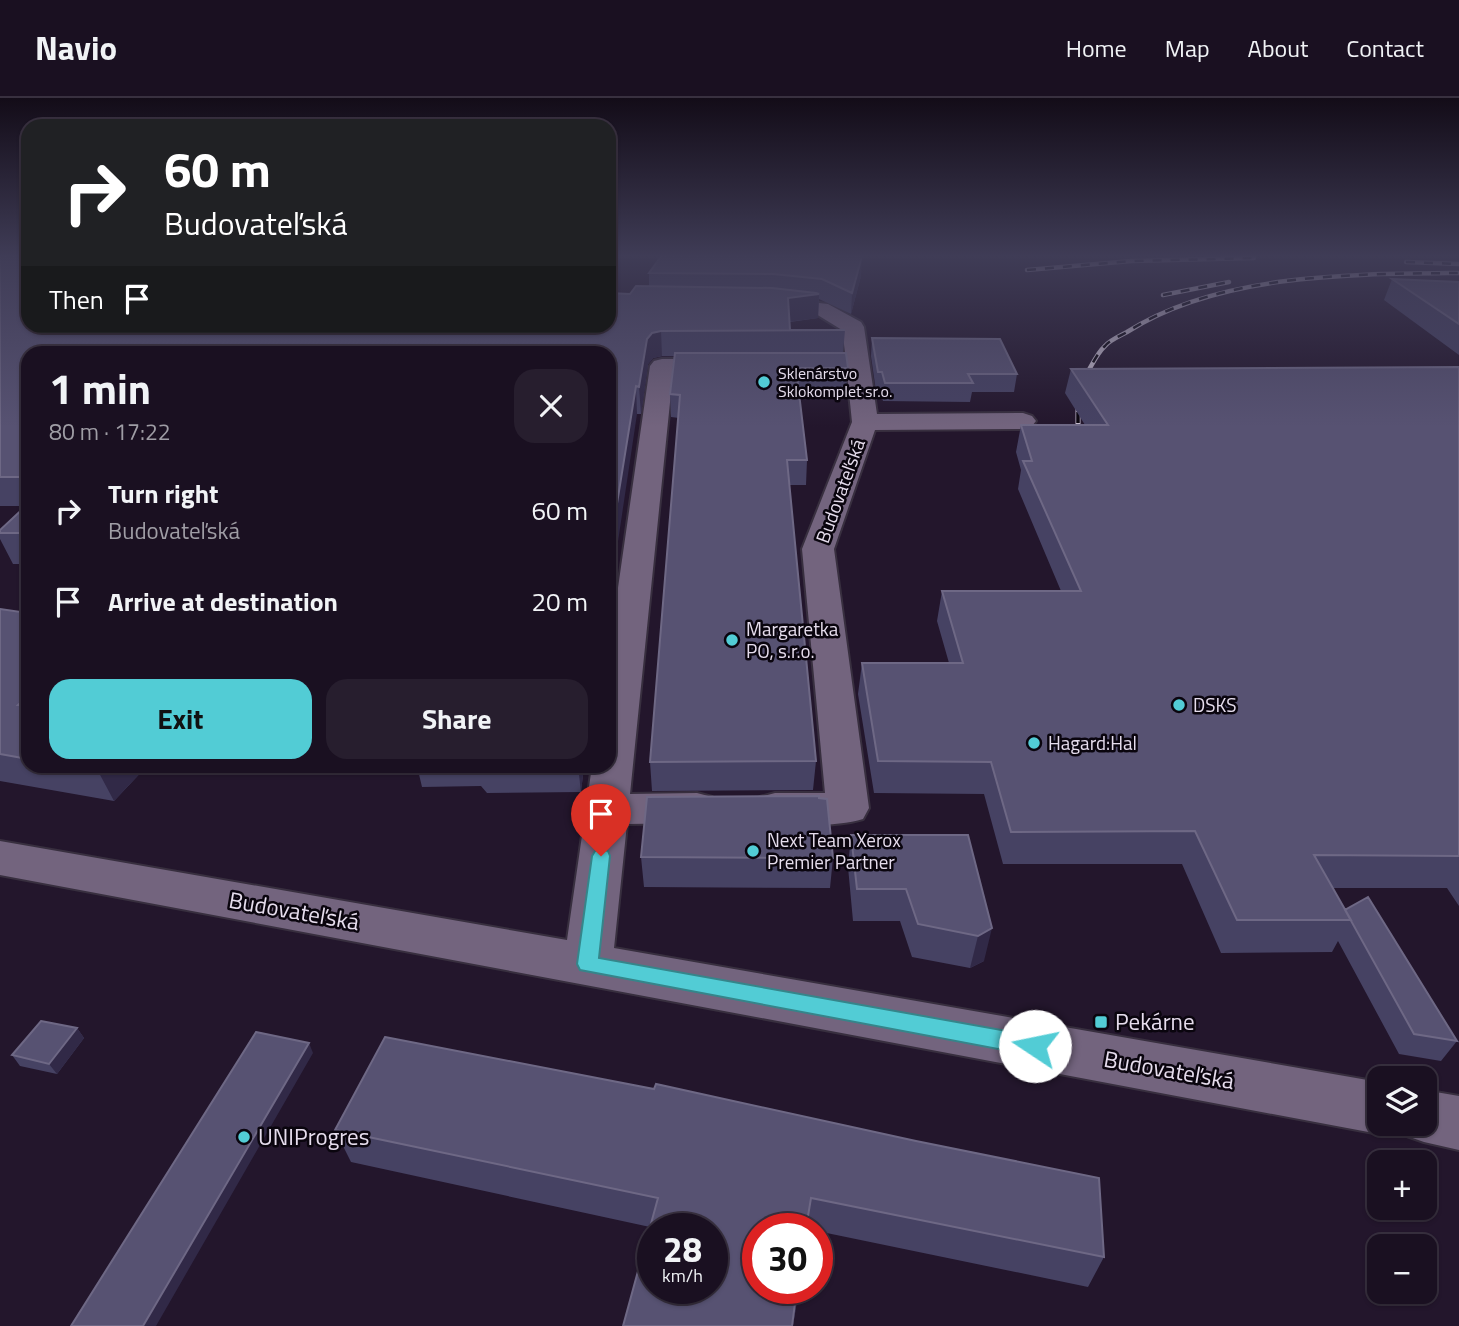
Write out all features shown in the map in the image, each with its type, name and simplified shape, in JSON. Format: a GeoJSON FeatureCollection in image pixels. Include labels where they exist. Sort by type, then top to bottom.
{"type":"FeatureCollection","features":[{"type":"Feature","properties":{"kind":"street","name":"Budovateľská"},"geometry":{"type":"LineString","coordinates":[[607,808],[848,808],[818,549],[865,422],[853,327],[828,312]]}},
{"type":"Feature","properties":{"kind":"street"},"geometry":{"type":"LineString","coordinates":[[616,736],[662,366],[858,366]]}},
{"type":"Feature","properties":{"kind":"street"},"geometry":{"type":"LineString","coordinates":[[865,422],[1023,422]]}},
{"type":"Feature","properties":{"kind":"street"},"geometry":{"type":"LineString","coordinates":[[588,964],[611,773]]}},
{"type":"Feature","properties":{"kind":"street","name":"Budovateľská"},"geometry":{"type":"LineString","coordinates":[[0,858],[1367,1106]]}},
{"type":"Feature","properties":{"kind":"street"},"geometry":{"type":"LineString","coordinates":[[1437,1118],[1459,1122]]}},
{"type":"Feature","properties":{"kind":"building"},"geometry":{"type":"Polygon","coordinates":[[[0,312],[21,312],[21,333],[616,333],[616,312],[789,312],[790,330],[845,330],[652,333],[647,339],[639,387],[636,386],[616,510],[616,346],[21,346],[21,477],[0,477],[0,312]]]}},
{"type":"Feature","properties":{"kind":"building"},"geometry":{"type":"Polygon","coordinates":[[[1442,312],[1459,312],[1459,324],[1442,312]]]}},
{"type":"Feature","properties":{"kind":"building"},"geometry":{"type":"Polygon","coordinates":[[[872,338],[1000,339],[1017,374],[968,374],[973,383],[885,383],[882,372],[878,372],[872,338]]]}},
{"type":"Feature","properties":{"kind":"building","name":"Margaretka PO, s.r.o."},"geometry":{"type":"Polygon","coordinates":[[[675,353],[846,353],[848,368],[796,368],[807,460],[787,460],[816,761],[650,762],[680,395],[670,394],[675,353]]]}},
{"type":"Feature","properties":{"kind":"building"},"geometry":{"type":"Polygon","coordinates":[[[1459,367],[1459,856],[1314,855],[1351,920],[1237,920],[1195,831],[1011,832],[991,762],[878,761],[862,663],[963,663],[942,591],[1081,591],[1023,461],[1032,461],[1021,425],[1108,425],[1071,369],[1459,367]]]}},
{"type":"Feature","properties":{"kind":"building"},"geometry":{"type":"Polygon","coordinates":[[[21,510],[21,533],[0,533],[21,510]]]}},
{"type":"Feature","properties":{"kind":"building"},"geometry":{"type":"Polygon","coordinates":[[[0,609],[21,612],[21,702],[18,705],[21,705],[21,758],[0,754],[0,609]]]}},
{"type":"Feature","properties":{"kind":"building"},"geometry":{"type":"Polygon","coordinates":[[[819,796],[827,799],[833,858],[641,857],[647,797],[819,796]]]}},
{"type":"Feature","properties":{"kind":"building"},"geometry":{"type":"Polygon","coordinates":[[[851,835],[968,835],[992,928],[978,936],[918,924],[906,889],[857,889],[851,835]]]}},
{"type":"Feature","properties":{"kind":"building"},"geometry":{"type":"Polygon","coordinates":[[[1368,897],[1457,1041],[1414,1034],[1345,910],[1368,897]]]}},
{"type":"Feature","properties":{"kind":"building"},"geometry":{"type":"Polygon","coordinates":[[[41,1021],[77,1028],[49,1064],[12,1055],[41,1021]]]}},
{"type":"Feature","properties":{"kind":"building"},"geometry":{"type":"Polygon","coordinates":[[[256,1032],[309,1043],[143,1326],[71,1326],[256,1032]]]}},
{"type":"Feature","properties":{"kind":"building"},"geometry":{"type":"Polygon","coordinates":[[[385,1037],[654,1089],[656,1084],[1099,1178],[1104,1257],[811,1198],[808,1213],[742,1213],[742,1304],[795,1304],[792,1326],[623,1326],[637,1275],[637,1304],[728,1304],[728,1213],[654,1213],[658,1198],[335,1130],[385,1037]]]}},
{"type":"Feature","properties":{"kind":"railway"},"geometry":{"type":"LineString","coordinates":[[1084,378],[1107,344],[1165,312]]}},
{"type":"Feature","properties":{"kind":"railway"},"geometry":{"type":"LineString","coordinates":[[1078,445],[1078,388],[1086,376]]}},
{"type":"Feature","properties":{"kind":"place","name":"Sklenárstvo Sklokomplet sr.o."},"geometry":{"type":"Point","coordinates":[764,382]}},
{"type":"Feature","properties":{"kind":"place","name":"Margaretka PO, s.r.o."},"geometry":{"type":"Point","coordinates":[732,640]}},
{"type":"Feature","properties":{"kind":"place","name":"DSKS"},"geometry":{"type":"Point","coordinates":[1179,705]}},
{"type":"Feature","properties":{"kind":"place","name":"Hagard:Hal"},"geometry":{"type":"Point","coordinates":[1034,743]}},
{"type":"Feature","properties":{"kind":"place","name":"Next Team Xerox Premier Partner"},"geometry":{"type":"Point","coordinates":[753,851]}},
{"type":"Feature","properties":{"kind":"place","name":"Pekárne"},"geometry":{"type":"Point","coordinates":[1101,1022]}},
{"type":"Feature","properties":{"kind":"place","name":"UNIProgres"},"geometry":{"type":"Point","coordinates":[244,1137]}},
{"type":"Feature","properties":{"kind":"route"},"geometry":{"type":"LineString","coordinates":[[601,856],[588,964],[1035,1046]]}}]}
